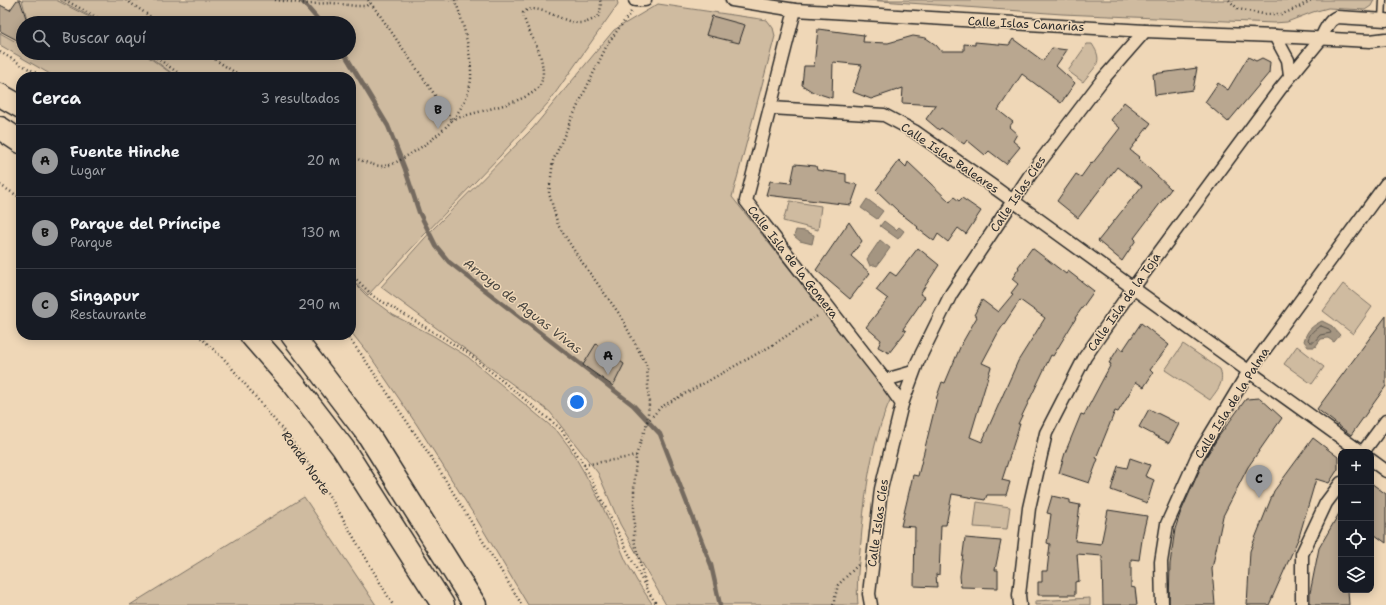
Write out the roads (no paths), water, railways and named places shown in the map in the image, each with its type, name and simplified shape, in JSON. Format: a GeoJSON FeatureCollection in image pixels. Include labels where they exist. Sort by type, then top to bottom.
{"type":"FeatureCollection","features":[{"type":"Feature","properties":{"kind":"highway"},"geometry":{"type":"LineString","coordinates":[[0,95],[16,104]]}},
{"type":"Feature","properties":{"kind":"highway"},"geometry":{"type":"LineString","coordinates":[[0,128],[16,139]]}},
{"type":"Feature","properties":{"kind":"highway"},"geometry":{"type":"LineString","coordinates":[[255,340],[293,383],[343,448],[442,605]]}},
{"type":"Feature","properties":{"kind":"highway"},"geometry":{"type":"LineString","coordinates":[[296,340],[369,436],[476,605]]}},
{"type":"Feature","properties":{"kind":"street","name":"Calle Islas Canarias"},"geometry":{"type":"LineString","coordinates":[[732,0],[795,10],[1145,31],[1370,41],[1383,39]]}},
{"type":"Feature","properties":{"kind":"street","name":"Calle Isla de la Gomera"},"geometry":{"type":"LineString","coordinates":[[795,10],[746,201],[902,404]]}},
{"type":"Feature","properties":{"kind":"street"},"geometry":{"type":"LineString","coordinates":[[1321,39],[1323,32],[1333,18],[1337,17],[1384,20],[1383,39]]}},
{"type":"Feature","properties":{"kind":"street","name":"Calle Islas Cíes"},"geometry":{"type":"LineString","coordinates":[[871,605],[869,594],[881,488],[902,404],[918,361],[951,294],[1030,175],[1102,79],[1145,31]]}},
{"type":"Feature","properties":{"kind":"street"},"geometry":{"type":"LineString","coordinates":[[1275,36],[1288,60],[1290,75]]}},
{"type":"Feature","properties":{"kind":"street","name":"Calle Isla de la Toja"},"geometry":{"type":"LineString","coordinates":[[1020,605],[1019,595],[1029,508],[1046,433],[1085,357],[1133,288],[1290,75],[1321,39]]}},
{"type":"Feature","properties":{"kind":"street","name":"Calle Islas Baleares"},"geometry":{"type":"LineString","coordinates":[[771,108],[884,115],[914,131],[992,184],[1013,201],[1133,288],[1358,449]]}},
{"type":"Feature","properties":{"kind":"street","name":"Calle Isla de la Palma"},"geometry":{"type":"LineString","coordinates":[[1162,605],[1161,562],[1167,524],[1197,457],[1249,371],[1386,184]]}},
{"type":"Feature","properties":{"kind":"street"},"geometry":{"type":"LineString","coordinates":[[885,380],[913,372]]}},
{"type":"Feature","properties":{"kind":"street"},"geometry":{"type":"LineString","coordinates":[[1364,449],[1386,421]]}},
{"type":"Feature","properties":{"kind":"street"},"geometry":{"type":"LineString","coordinates":[[1374,462],[1386,471]]}},
{"type":"Feature","properties":{"kind":"street"},"geometry":{"type":"LineString","coordinates":[[1302,605],[1302,554],[1326,503],[1340,485]]}},
{"type":"Feature","properties":{"kind":"lane"},"geometry":{"type":"LineString","coordinates":[[1383,0],[1384,20]]}},
{"type":"Feature","properties":{"kind":"water"},"geometry":{"type":"Polygon","coordinates":[[[867,199],[883,211],[877,219],[861,208],[867,199]]]}},
{"type":"Feature","properties":{"kind":"water"},"geometry":{"type":"Polygon","coordinates":[[[884,221],[896,230],[899,227],[904,231],[898,239],[880,226],[884,221]]]}},
{"type":"Feature","properties":{"kind":"water"},"geometry":{"type":"Polygon","coordinates":[[[796,230],[805,231],[814,235],[812,244],[800,241],[794,236],[796,230]]]}},
{"type":"Feature","properties":{"kind":"water"},"geometry":{"type":"Polygon","coordinates":[[[880,240],[890,248],[877,266],[870,266],[867,259],[880,240]]]}},
{"type":"Feature","properties":{"kind":"water"},"geometry":{"type":"Polygon","coordinates":[[[1322,321],[1332,326],[1340,335],[1334,342],[1328,338],[1321,339],[1315,347],[1308,347],[1304,341],[1308,331],[1322,321]]]}},
{"type":"Feature","properties":{"kind":"waterway","name":"Arroyo de Aguas Vivas"},"geometry":{"type":"LineString","coordinates":[[301,0],[315,16]]}},
{"type":"Feature","properties":{"kind":"waterway","name":"Arroyo de Aguas Vivas"},"geometry":{"type":"LineString","coordinates":[[348,60],[355,72]]}},
{"type":"Feature","properties":{"kind":"waterway","name":"Arroyo de Aguas Vivas"},"geometry":{"type":"LineString","coordinates":[[356,73],[388,126],[405,169],[419,212],[436,246],[449,262],[633,405],[660,434],[711,565],[720,605]]}},
{"type":"Feature","properties":{"kind":"place","name":"Parque del Príncipe"},"geometry":{"type":"Point","coordinates":[438,129]}},
{"type":"Feature","properties":{"kind":"place","name":"Fuente Hinche"},"geometry":{"type":"Point","coordinates":[608,375]}},
{"type":"Feature","properties":{"kind":"place","name":"Singapur"},"geometry":{"type":"Point","coordinates":[1259,498]}}]}
